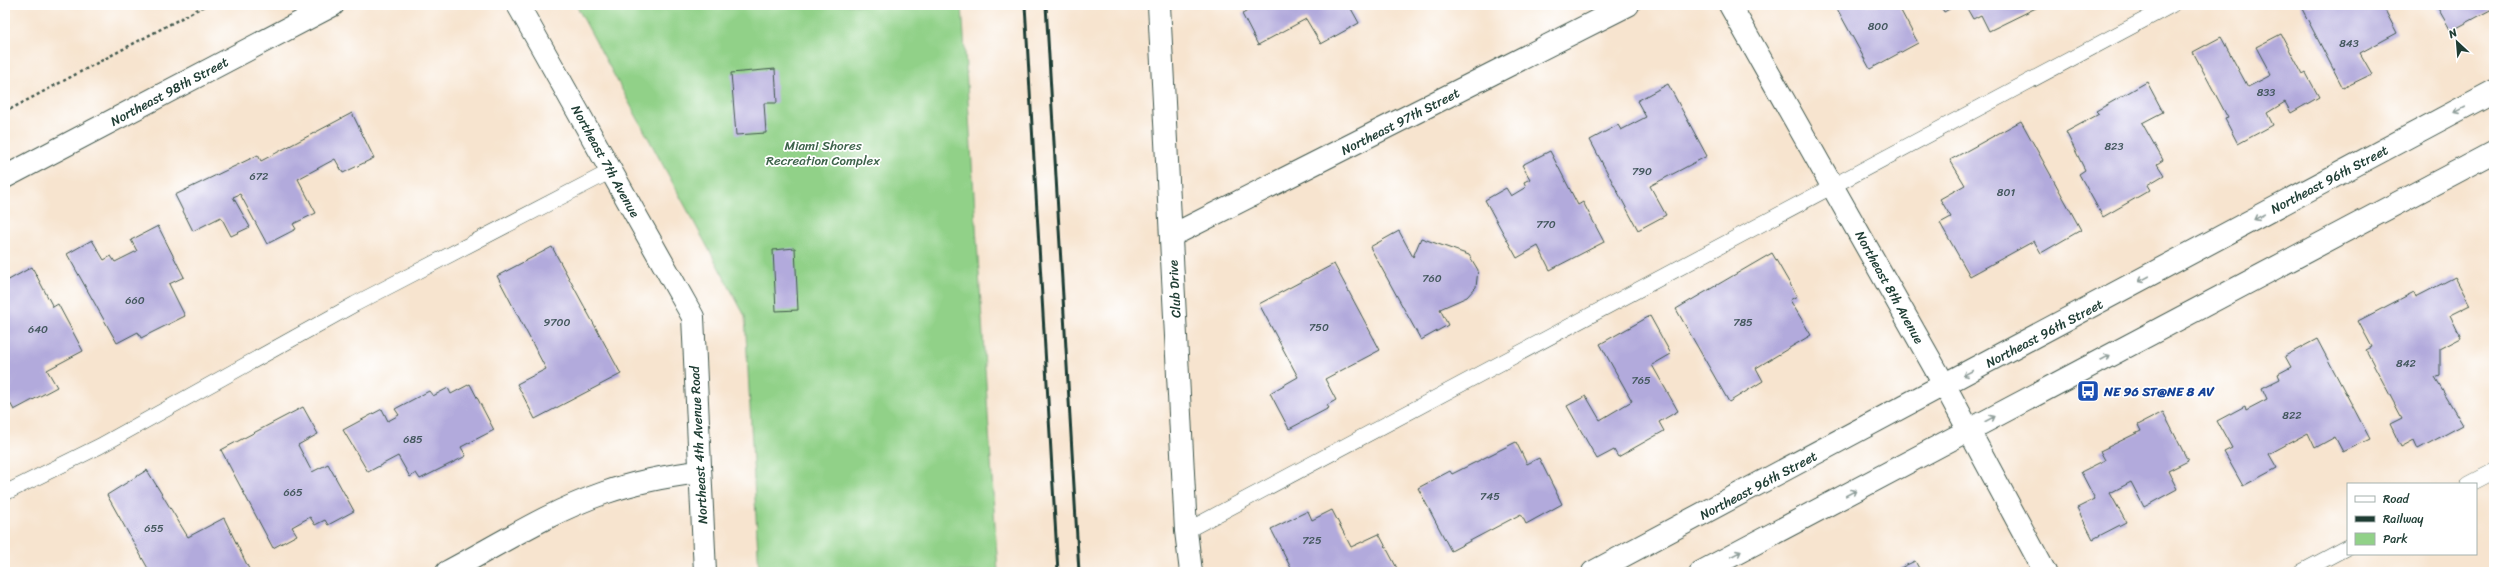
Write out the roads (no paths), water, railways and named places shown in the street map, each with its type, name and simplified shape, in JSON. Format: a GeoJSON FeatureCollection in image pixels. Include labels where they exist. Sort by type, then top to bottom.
{"type":"FeatureCollection","features":[{"type":"Feature","properties":{"kind":"street","name":"Northeast 98th Street"},"geometry":{"type":"LineString","coordinates":[[5,177],[333,5]]}},
{"type":"Feature","properties":{"kind":"street","name":"Northeast 7th Avenue"},"geometry":{"type":"LineString","coordinates":[[518,5],[693,317]]}},
{"type":"Feature","properties":{"kind":"street","name":"Club Drive"},"geometry":{"type":"LineString","coordinates":[[1159,5],[1186,531],[1191,572]]}},
{"type":"Feature","properties":{"kind":"street","name":"Northeast 97th Street"},"geometry":{"type":"LineString","coordinates":[[1171,236],[1628,5]]}},
{"type":"Feature","properties":{"kind":"street","name":"Northeast 8th Avenue"},"geometry":{"type":"LineString","coordinates":[[1730,5],[1945,386],[2045,572]]}},
{"type":"Feature","properties":{"kind":"street","name":"Northeast 96th Street"},"geometry":{"type":"LineString","coordinates":[[1593,572],[1945,386],[2494,91]]}},
{"type":"Feature","properties":{"kind":"street"},"geometry":{"type":"LineString","coordinates":[[1702,572],[2494,152]]}},
{"type":"Feature","properties":{"kind":"street","name":"Northeast 4th Avenue Road"},"geometry":{"type":"LineString","coordinates":[[693,317],[699,472],[705,572]]}},
{"type":"Feature","properties":{"kind":"street"},"geometry":{"type":"LineString","coordinates":[[447,572],[554,514],[604,493],[654,478],[699,472]]}},
{"type":"Feature","properties":{"kind":"lane"},"geometry":{"type":"LineString","coordinates":[[1186,531],[2172,5]]}},
{"type":"Feature","properties":{"kind":"lane"},"geometry":{"type":"LineString","coordinates":[[5,494],[100,446],[355,304],[611,171]]}},
{"type":"Feature","properties":{"kind":"lane"},"geometry":{"type":"LineString","coordinates":[[2471,483],[2494,471]]}},
{"type":"Feature","properties":{"kind":"lane"},"geometry":{"type":"LineString","coordinates":[[2301,572],[2347,548]]}},
{"type":"Feature","properties":{"kind":"railway"},"geometry":{"type":"LineString","coordinates":[[1025,5],[1058,572]]}},
{"type":"Feature","properties":{"kind":"railway"},"geometry":{"type":"LineString","coordinates":[[1046,5],[1079,572]]}},
{"type":"Feature","properties":{"kind":"place","name":"NE 96 ST@NE 8 AV"},"geometry":{"type":"Point","coordinates":[2088,391]}},
{"type":"Feature","properties":{"kind":"park label","name":"Miami Shores Recreation Complex"},"geometry":{"type":"Point","coordinates":[823,152]}}]}
